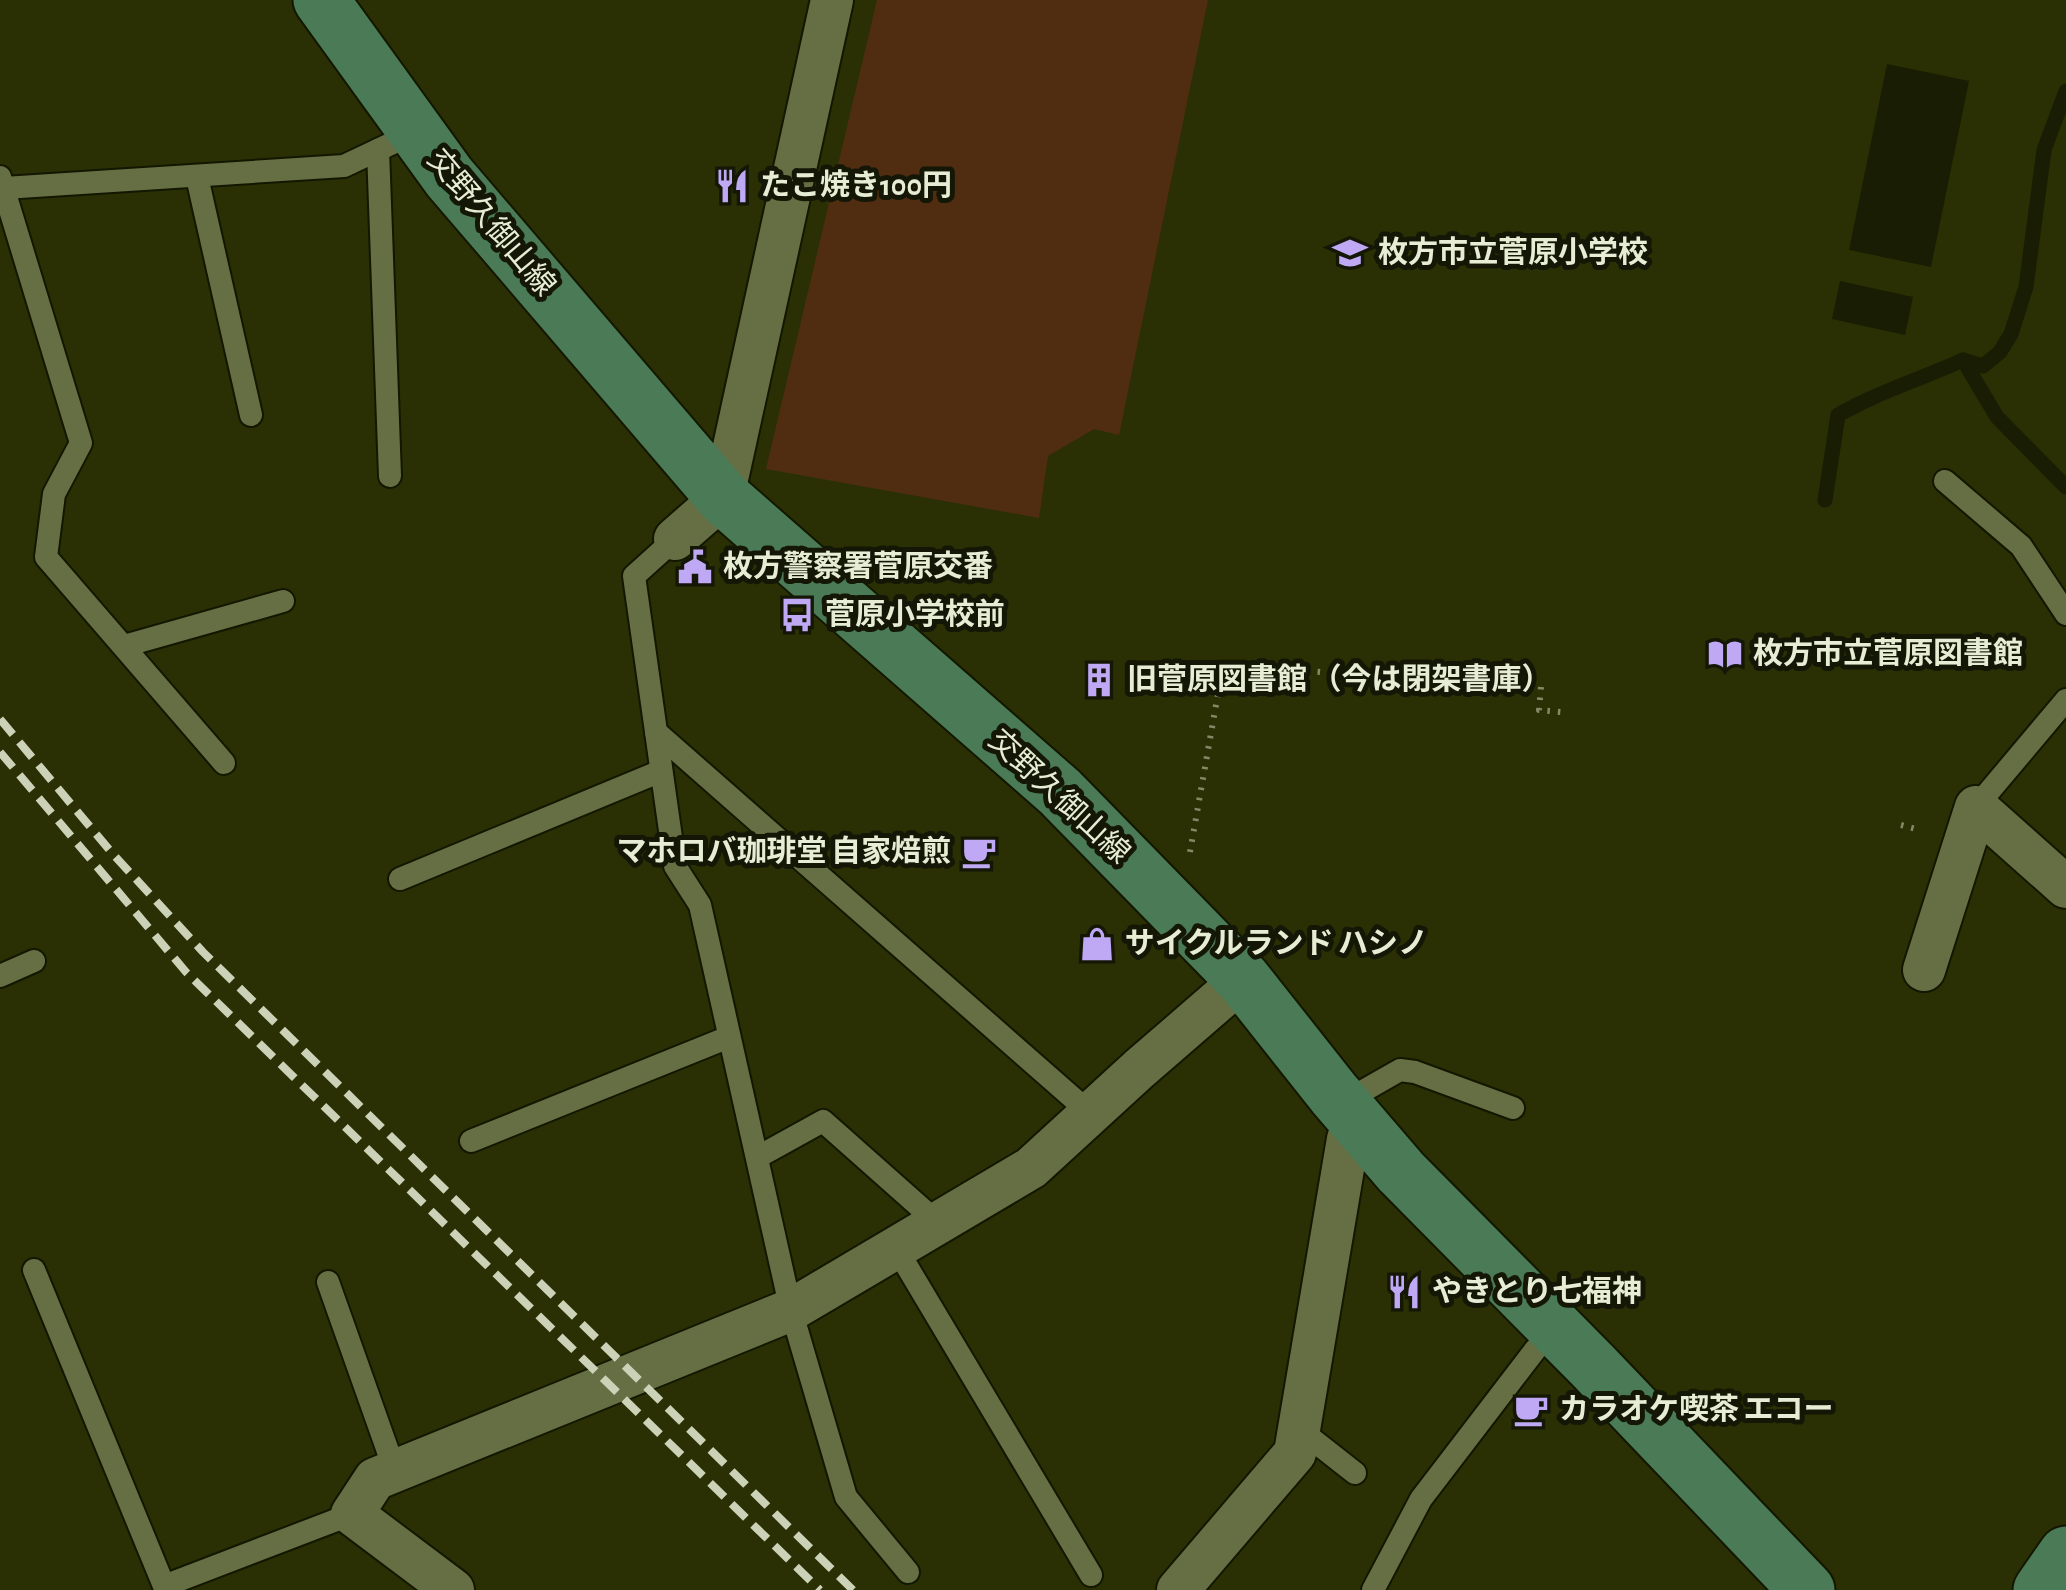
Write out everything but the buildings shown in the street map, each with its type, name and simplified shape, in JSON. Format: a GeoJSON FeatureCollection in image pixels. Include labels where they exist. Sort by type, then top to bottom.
{"type":"FeatureCollection","features":[{"type":"Feature","properties":{"kind":"main road","name":"交野久御山線"},"geometry":{"type":"LineString","coordinates":[[321,0],[397,141],[448,177],[723,497],[1060,792],[1243,979],[1400,1172],[1807,1590]]}},
{"type":"Feature","properties":{"kind":"main road"},"geometry":{"type":"LineString","coordinates":[[2041,1590],[2066,1554]]}},
{"type":"Feature","properties":{"kind":"street"},"geometry":{"type":"LineString","coordinates":[[675,539],[723,497],[832,0]]}},
{"type":"Feature","properties":{"kind":"street"},"geometry":{"type":"LineString","coordinates":[[1924,970],[1976,807],[2066,888]]}},
{"type":"Feature","properties":{"kind":"street"},"geometry":{"type":"LineString","coordinates":[[453,1590],[352,1514],[375,1479],[791,1310],[1031,1168],[1243,979]]}},
{"type":"Feature","properties":{"kind":"street"},"geometry":{"type":"LineString","coordinates":[[1178,1590],[1296,1452],[1348,1139],[1349,1111]]}},
{"type":"Feature","properties":{"kind":"lane"},"geometry":{"type":"LineString","coordinates":[[224,763],[46,557],[54,494],[82,443],[2,182],[197,177],[344,166],[397,141],[390,476]]}},
{"type":"Feature","properties":{"kind":"lane"},"geometry":{"type":"LineString","coordinates":[[197,177],[251,415]]}},
{"type":"Feature","properties":{"kind":"lane"},"geometry":{"type":"LineString","coordinates":[[1945,481],[2022,546],[2066,614]]}},
{"type":"Feature","properties":{"kind":"lane"},"geometry":{"type":"LineString","coordinates":[[675,539],[634,576],[675,866],[700,906],[791,1310],[846,1498],[908,1572]]}},
{"type":"Feature","properties":{"kind":"lane"},"geometry":{"type":"LineString","coordinates":[[124,646],[284,602]]}},
{"type":"Feature","properties":{"kind":"lane"},"geometry":{"type":"LineString","coordinates":[[1976,807],[2066,700]]}},
{"type":"Feature","properties":{"kind":"lane"},"geometry":{"type":"LineString","coordinates":[[656,732],[1090,1113]]}},
{"type":"Feature","properties":{"kind":"lane"},"geometry":{"type":"LineString","coordinates":[[400,878],[661,771]]}},
{"type":"Feature","properties":{"kind":"lane"},"geometry":{"type":"LineString","coordinates":[[0,976],[34,961]]}},
{"type":"Feature","properties":{"kind":"lane"},"geometry":{"type":"LineString","coordinates":[[471,1140],[729,1037]]}},
{"type":"Feature","properties":{"kind":"lane"},"geometry":{"type":"LineString","coordinates":[[1349,1111],[1400,1070],[1512,1108]]}},
{"type":"Feature","properties":{"kind":"lane"},"geometry":{"type":"LineString","coordinates":[[758,1157],[823,1121],[938,1222]]}},
{"type":"Feature","properties":{"kind":"lane"},"geometry":{"type":"LineString","coordinates":[[896,1248],[1091,1575]]}},
{"type":"Feature","properties":{"kind":"lane"},"geometry":{"type":"LineString","coordinates":[[34,1270],[164,1586],[352,1514]]}},
{"type":"Feature","properties":{"kind":"lane"},"geometry":{"type":"LineString","coordinates":[[328,1282],[395,1471]]}},
{"type":"Feature","properties":{"kind":"lane"},"geometry":{"type":"LineString","coordinates":[[1373,1590],[1421,1499],[1555,1329]]}},
{"type":"Feature","properties":{"kind":"lane"},"geometry":{"type":"LineString","coordinates":[[1299,1428],[1354,1473]]}},
{"type":"Feature","properties":{"kind":"path"},"geometry":{"type":"LineString","coordinates":[[1190,853],[1219,688],[1241,668],[1413,680]]}},
{"type":"Feature","properties":{"kind":"path"},"geometry":{"type":"LineString","coordinates":[[1541,687],[1539,710],[1561,712]]}},
{"type":"Feature","properties":{"kind":"shaded area"},"geometry":{"type":"Polygon","coordinates":[[[877,0],[1208,0],[1119,435],[1094,429],[1048,456],[1039,518],[766,469],[877,0]]]}},
{"type":"Feature","properties":{"kind":"shaded area"},"geometry":{"type":"Polygon","coordinates":[[[1887,64],[1969,81],[1931,267],[1849,250],[1887,64]]]}},
{"type":"Feature","properties":{"kind":"shaded area"},"geometry":{"type":"Polygon","coordinates":[[[1840,281],[1913,297],[1905,335],[1832,319],[1840,281]]]}},
{"type":"Feature","properties":{"kind":"waterway"},"geometry":{"type":"LineString","coordinates":[[1825,500],[1838,415],[1963,360],[1983,366],[2000,352],[2011,334],[2026,287],[2044,150],[2066,91]]}},
{"type":"Feature","properties":{"kind":"waterway"},"geometry":{"type":"LineString","coordinates":[[1963,360],[1997,417],[2066,487]]}},
{"type":"Feature","properties":{"kind":"railway"},"geometry":{"type":"LineString","coordinates":[[0,719],[112,853],[203,952],[853,1590]]}},
{"type":"Feature","properties":{"kind":"railway"},"geometry":{"type":"LineString","coordinates":[[0,752],[186,972],[820,1590]]}},
{"type":"Feature","properties":{"kind":"place","name":"たこ焼き100円"},"geometry":{"type":"Point","coordinates":[732,186]}},
{"type":"Feature","properties":{"kind":"place","name":"枚方市立菅原小学校"},"geometry":{"type":"Point","coordinates":[1350,253]}},
{"type":"Feature","properties":{"kind":"place","name":"枚方警察署菅原交番"},"geometry":{"type":"Point","coordinates":[695,567]}},
{"type":"Feature","properties":{"kind":"place","name":"菅原小学校前"},"geometry":{"type":"Point","coordinates":[797,615]}},
{"type":"Feature","properties":{"kind":"place","name":"枚方市立菅原図書館"},"geometry":{"type":"Point","coordinates":[1725,654]}},
{"type":"Feature","properties":{"kind":"place","name":"旧菅原図書館 （今は閉架書庫）"},"geometry":{"type":"Point","coordinates":[1099,680]}},
{"type":"Feature","properties":{"kind":"place","name":"マホロバ珈琲堂 自家焙煎"},"geometry":{"type":"Point","coordinates":[979,852]}},
{"type":"Feature","properties":{"kind":"place","name":"サイクルランド ハシノ"},"geometry":{"type":"Point","coordinates":[1097,944]}},
{"type":"Feature","properties":{"kind":"place","name":"やきとり七福神"},"geometry":{"type":"Point","coordinates":[1404,1292]}},
{"type":"Feature","properties":{"kind":"place","name":"カラオケ喫茶 エコー"},"geometry":{"type":"Point","coordinates":[1531,1410]}}]}
